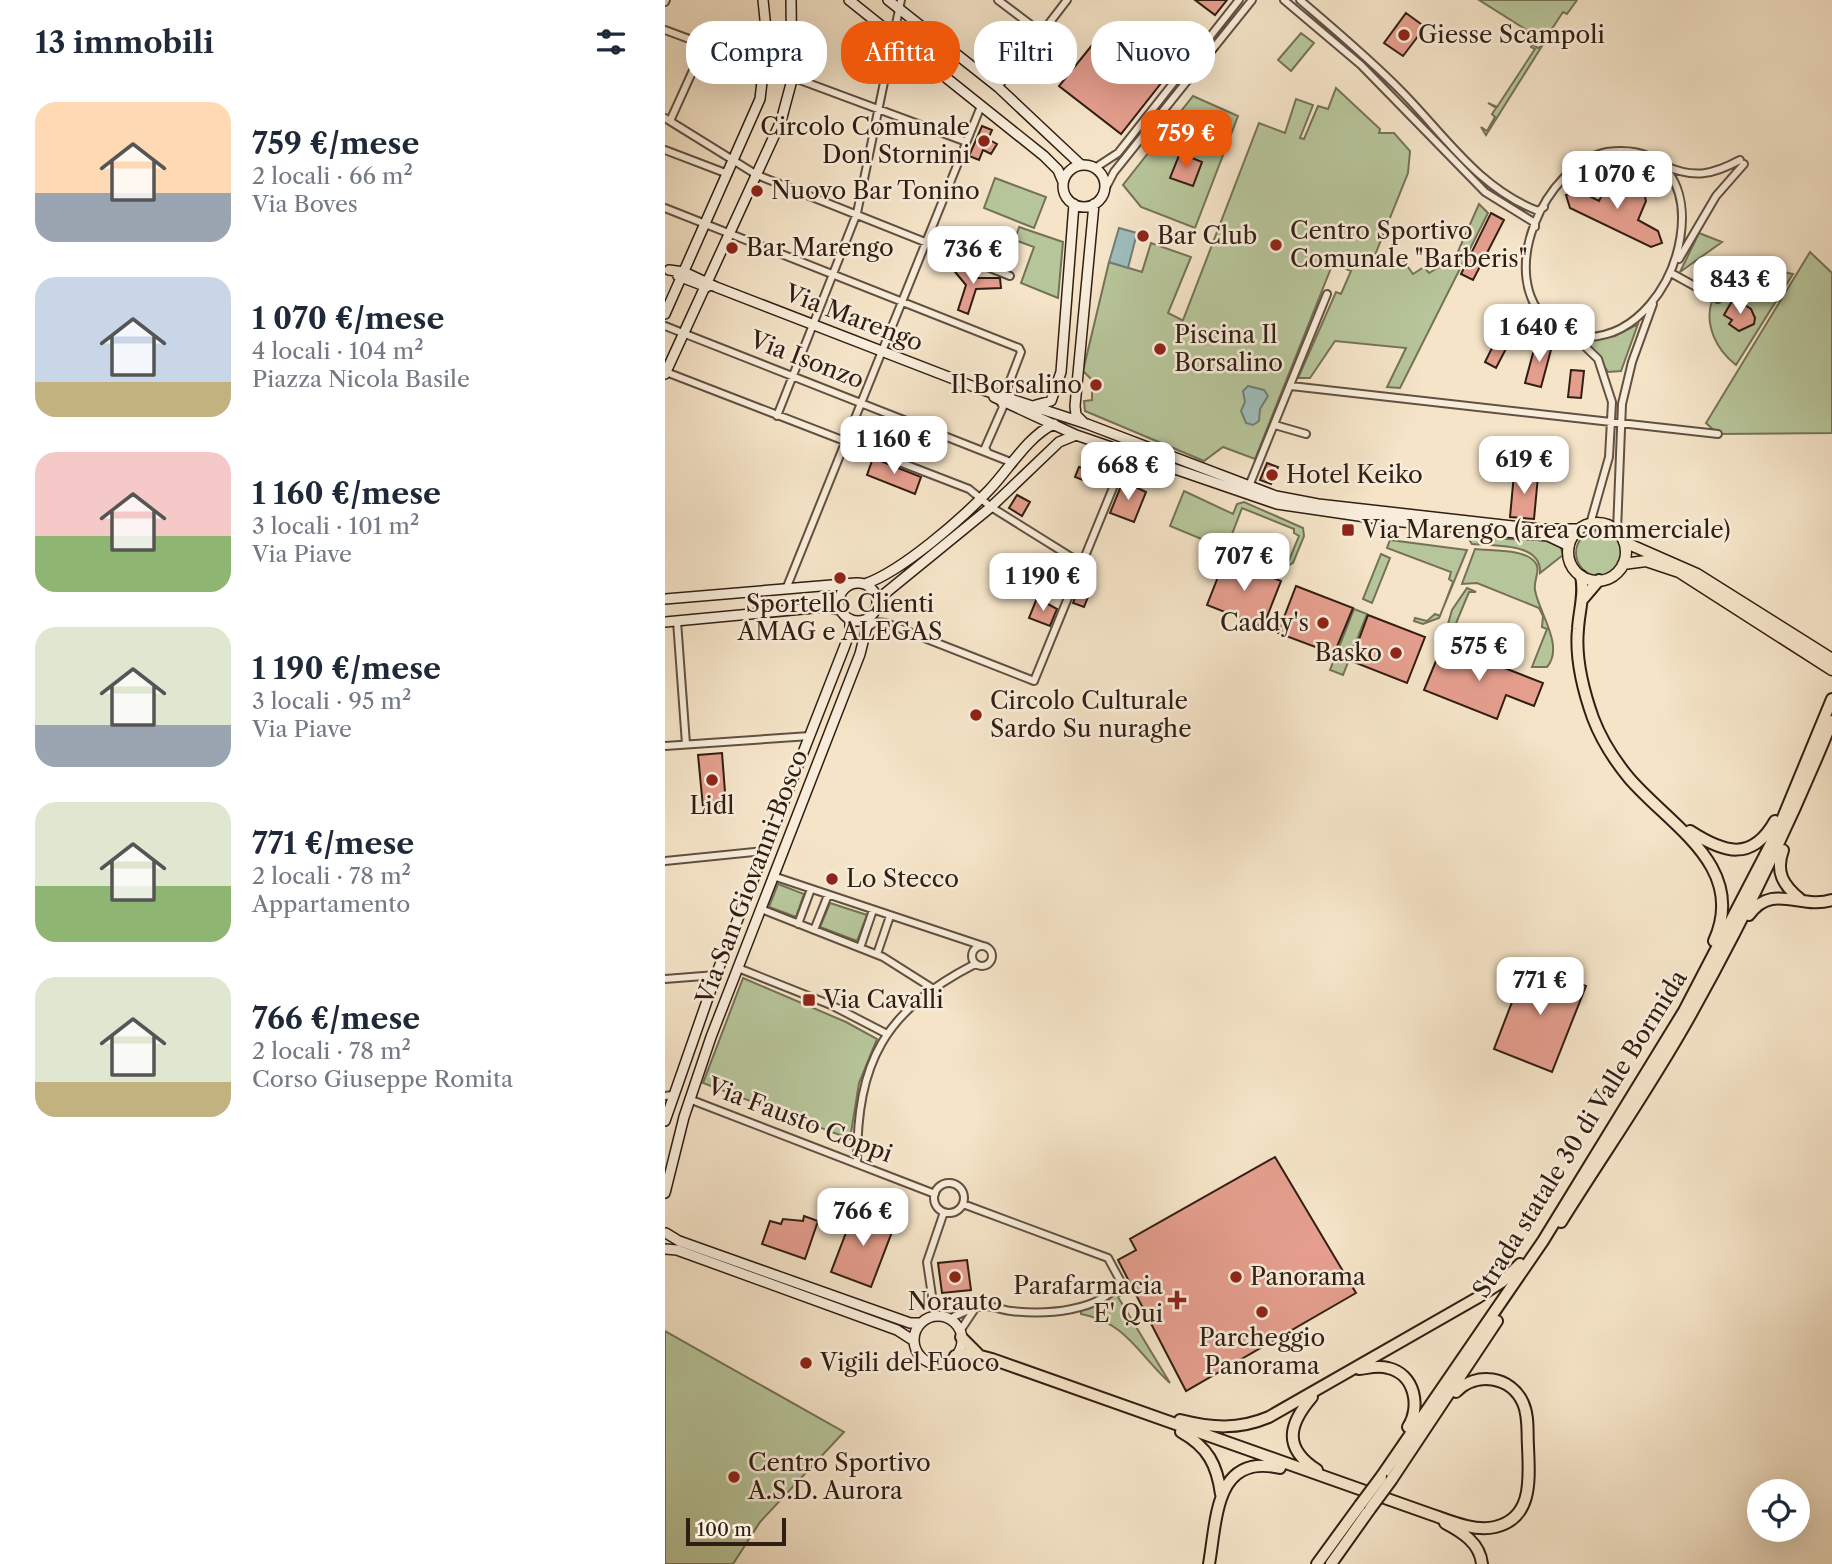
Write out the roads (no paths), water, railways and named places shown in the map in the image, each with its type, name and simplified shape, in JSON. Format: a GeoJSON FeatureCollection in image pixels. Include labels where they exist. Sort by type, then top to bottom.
{"type":"FeatureCollection","features":[{"type":"Feature","properties":{"kind":"highway"},"geometry":{"type":"LineString","coordinates":[[1581,576],[1578,656],[1594,720],[1629,778],[1677,823],[1709,861],[1721,894],[1718,933],[1700,968],[1701,979]]}},
{"type":"Feature","properties":{"kind":"highway"},"geometry":{"type":"LineString","coordinates":[[1582,600],[1599,580]]}},
{"type":"Feature","properties":{"kind":"highway","name":"Strada statale 30 di Valle Bormida"},"geometry":{"type":"LineString","coordinates":[[1333,1551],[1440,1409],[1619,1135],[1690,1016],[1784,834],[1829,720],[1832,699]]}},
{"type":"Feature","properties":{"kind":"highway","name":"Strada statale 30 di Valle Bormida"},"geometry":{"type":"LineString","coordinates":[[1386,1478],[1388,1467],[1543,1241],[1569,1193],[1610,1132],[1701,979],[1829,720]]}},
{"type":"Feature","properties":{"kind":"highway"},"geometry":{"type":"LineString","coordinates":[[1677,823],[1713,846],[1728,850],[1745,849],[1760,842],[1785,803],[1793,797]]}},
{"type":"Feature","properties":{"kind":"highway"},"geometry":{"type":"LineString","coordinates":[[1784,834],[1785,846],[1779,861],[1780,875],[1789,891],[1802,901]]}},
{"type":"Feature","properties":{"kind":"highway"},"geometry":{"type":"LineString","coordinates":[[1737,927],[1766,899],[1780,896],[1817,903],[1832,900]]}},
{"type":"Feature","properties":{"kind":"highway"},"geometry":{"type":"LineString","coordinates":[[1151,1417],[1206,1427],[1233,1428],[1257,1422],[1318,1391],[1503,1281],[1517,1269],[1569,1193]]}},
{"type":"Feature","properties":{"kind":"highway"},"geometry":{"type":"LineString","coordinates":[[960,1334],[978,1354]]}},
{"type":"Feature","properties":{"kind":"highway"},"geometry":{"type":"LineString","coordinates":[[955,1356],[978,1354],[1331,1480],[1473,1527],[1492,1528],[1514,1519],[1522,1510],[1529,1487],[1526,1414],[1515,1392],[1495,1379],[1468,1382],[1440,1409]]}},
{"type":"Feature","properties":{"kind":"highway"},"geometry":{"type":"LineString","coordinates":[[1353,1370],[1377,1367],[1396,1371],[1414,1394],[1414,1417],[1387,1458],[1388,1467]]}},
{"type":"Feature","properties":{"kind":"highway"},"geometry":{"type":"LineString","coordinates":[[1318,1391],[1294,1421],[1293,1443],[1304,1461],[1331,1480]]}},
{"type":"Feature","properties":{"kind":"highway"},"geometry":{"type":"LineString","coordinates":[[1151,1417],[1183,1433],[1206,1449],[1216,1469],[1221,1496],[1209,1564]]}},
{"type":"Feature","properties":{"kind":"highway"},"geometry":{"type":"LineString","coordinates":[[1221,1496],[1233,1477],[1259,1464],[1331,1480]]}},
{"type":"Feature","properties":{"kind":"highway"},"geometry":{"type":"LineString","coordinates":[[1427,1513],[1470,1540],[1477,1547],[1482,1564]]}},
{"type":"Feature","properties":{"kind":"highway"},"geometry":{"type":"LineString","coordinates":[[1314,1564],[1333,1551]]}},
{"type":"Feature","properties":{"kind":"highway"},"geometry":{"type":"LineString","coordinates":[[1332,1564],[1333,1551]]}},
{"type":"Feature","properties":{"kind":"main road"},"geometry":{"type":"LineString","coordinates":[[763,0],[765,21]]}},
{"type":"Feature","properties":{"kind":"main road"},"geometry":{"type":"LineString","coordinates":[[791,0],[791,21]]}},
{"type":"Feature","properties":{"kind":"main road"},"geometry":{"type":"LineString","coordinates":[[849,0],[875,21]]}},
{"type":"Feature","properties":{"kind":"main road"},"geometry":{"type":"LineString","coordinates":[[888,0],[900,5],[998,87],[1081,165],[1095,168],[1103,179],[1102,195],[1094,204],[1088,206],[1073,204],[1065,195],[1058,170],[953,84]]}},
{"type":"Feature","properties":{"kind":"main road"},"geometry":{"type":"LineString","coordinates":[[665,314],[760,99],[763,84]]}},
{"type":"Feature","properties":{"kind":"main road"},"geometry":{"type":"LineString","coordinates":[[665,373],[781,121],[791,84]]}},
{"type":"Feature","properties":{"kind":"main road"},"geometry":{"type":"LineString","coordinates":[[1063,182],[1069,171],[1081,165]]}},
{"type":"Feature","properties":{"kind":"main road"},"geometry":{"type":"LineString","coordinates":[[1057,442],[1058,420],[1054,394],[1064,339],[1073,204]]}},
{"type":"Feature","properties":{"kind":"main road"},"geometry":{"type":"LineString","coordinates":[[1087,424],[1076,415],[1076,401],[1094,204]]}},
{"type":"Feature","properties":{"kind":"main road","name":"Via Marengo"},"geometry":{"type":"LineString","coordinates":[[667,269],[684,271],[705,284],[977,388],[1013,398],[1030,411]]}},
{"type":"Feature","properties":{"kind":"main road","name":"Via Marengo"},"geometry":{"type":"LineString","coordinates":[[977,388],[999,400],[1030,411]]}},
{"type":"Feature","properties":{"kind":"main road"},"geometry":{"type":"LineString","coordinates":[[1030,411],[1048,404],[1054,394]]}},
{"type":"Feature","properties":{"kind":"main road"},"geometry":{"type":"LineString","coordinates":[[1026,448],[1076,401]]}},
{"type":"Feature","properties":{"kind":"main road"},"geometry":{"type":"LineString","coordinates":[[1030,411],[1058,420],[1087,424],[1249,486],[1318,505],[1555,530],[1579,530]]}},
{"type":"Feature","properties":{"kind":"main road"},"geometry":{"type":"LineString","coordinates":[[1026,448],[1037,425],[1030,411]]}},
{"type":"Feature","properties":{"kind":"main road"},"geometry":{"type":"LineString","coordinates":[[1058,420],[1076,435],[1285,506],[1393,521],[1548,536],[1569,545]]}},
{"type":"Feature","properties":{"kind":"main road"},"geometry":{"type":"LineString","coordinates":[[841,610],[842,593],[880,578],[934,540],[980,499],[1036,437],[1058,420]]}},
{"type":"Feature","properties":{"kind":"main road","name":"Via San Giovanni Bosco"},"geometry":{"type":"LineString","coordinates":[[665,1193],[689,1098],[860,654],[869,618],[876,610],[877,600],[991,507],[1057,442],[1069,435],[1076,435]]}},
{"type":"Feature","properties":{"kind":"main road"},"geometry":{"type":"LineString","coordinates":[[1624,542],[1623,564],[1613,575],[1599,580],[1581,576],[1570,563],[1569,545],[1579,530],[1590,524],[1604,524],[1617,531],[1624,542],[1697,574],[1832,659]]}},
{"type":"Feature","properties":{"kind":"main road"},"geometry":{"type":"LineString","coordinates":[[1623,564],[1646,561],[1679,572],[1832,670]]}},
{"type":"Feature","properties":{"kind":"main road"},"geometry":{"type":"LineString","coordinates":[[665,599],[860,584],[873,590],[877,600]]}},
{"type":"Feature","properties":{"kind":"main road"},"geometry":{"type":"LineString","coordinates":[[665,622],[824,607],[841,610],[851,620],[869,618]]}},
{"type":"Feature","properties":{"kind":"main road","name":"Via San Giovanni Bosco"},"geometry":{"type":"LineString","coordinates":[[665,1121],[669,1095],[850,632],[851,620]]}},
{"type":"Feature","properties":{"kind":"main road"},"geometry":{"type":"LineString","coordinates":[[810,736],[827,738]]}},
{"type":"Feature","properties":{"kind":"main road"},"geometry":{"type":"LineString","coordinates":[[765,851],[781,857]]}},
{"type":"Feature","properties":{"kind":"main road"},"geometry":{"type":"LineString","coordinates":[[716,975],[736,972]]}},
{"type":"Feature","properties":{"kind":"main road"},"geometry":{"type":"LineString","coordinates":[[669,1095],[689,1098]]}},
{"type":"Feature","properties":{"kind":"main road"},"geometry":{"type":"LineString","coordinates":[[665,1244],[666,1231]]}},
{"type":"Feature","properties":{"kind":"main road"},"geometry":{"type":"LineString","coordinates":[[665,1249],[785,1288],[906,1333],[914,1341],[919,1355],[929,1362],[944,1363],[955,1356],[960,1334],[949,1319],[935,1316],[921,1323],[910,1323],[679,1241],[666,1231]]}},
{"type":"Feature","properties":{"kind":"main road"},"geometry":{"type":"LineString","coordinates":[[914,1341],[921,1323]]}},
{"type":"Feature","properties":{"kind":"street"},"geometry":{"type":"LineString","coordinates":[[998,0],[1025,21]]}},
{"type":"Feature","properties":{"kind":"street"},"geometry":{"type":"LineString","coordinates":[[1048,21],[1067,0]]}},
{"type":"Feature","properties":{"kind":"street"},"geometry":{"type":"LineString","coordinates":[[1215,37],[1239,0]]}},
{"type":"Feature","properties":{"kind":"street"},"geometry":{"type":"LineString","coordinates":[[1215,40],[1252,0]]}},
{"type":"Feature","properties":{"kind":"street"},"geometry":{"type":"LineString","coordinates":[[1284,0],[1361,65],[1485,192],[1535,223],[1526,266],[1527,289],[1536,311],[1556,327],[1573,335],[1589,337],[1611,332],[1636,319],[1655,300]]}},
{"type":"Feature","properties":{"kind":"street"},"geometry":{"type":"LineString","coordinates":[[1300,0],[1402,92],[1491,187],[1538,211],[1545,206]]}},
{"type":"Feature","properties":{"kind":"street"},"geometry":{"type":"LineString","coordinates":[[665,30],[686,39]]}},
{"type":"Feature","properties":{"kind":"street"},"geometry":{"type":"LineString","coordinates":[[686,83],[668,120],[757,175],[1010,276]]}},
{"type":"Feature","properties":{"kind":"street"},"geometry":{"type":"LineString","coordinates":[[804,84],[964,141]]}},
{"type":"Feature","properties":{"kind":"street"},"geometry":{"type":"LineString","coordinates":[[777,416],[835,276],[857,213],[883,84]]}},
{"type":"Feature","properties":{"kind":"street"},"geometry":{"type":"LineString","coordinates":[[1095,168],[1117,153],[1176,84]]}},
{"type":"Feature","properties":{"kind":"street"},"geometry":{"type":"LineString","coordinates":[[1102,195],[1114,172],[1180,84]]}},
{"type":"Feature","properties":{"kind":"street"},"geometry":{"type":"LineString","coordinates":[[786,589],[884,352],[964,141],[981,106]]}},
{"type":"Feature","properties":{"kind":"street"},"geometry":{"type":"LineString","coordinates":[[665,150],[728,174]]}},
{"type":"Feature","properties":{"kind":"street"},"geometry":{"type":"LineString","coordinates":[[1534,230],[1545,206],[1564,179],[1595,156],[1629,152],[1678,172],[1713,174],[1742,162],[1716,196],[1655,300],[1632,362],[1622,404],[1617,531]]}},
{"type":"Feature","properties":{"kind":"street"},"geometry":{"type":"LineString","coordinates":[[1656,162],[1675,182],[1682,201],[1682,235],[1671,273]]}},
{"type":"Feature","properties":{"kind":"street"},"geometry":{"type":"LineString","coordinates":[[665,208],[1020,348],[1006,391],[1013,398]]}},
{"type":"Feature","properties":{"kind":"street"},"geometry":{"type":"LineString","coordinates":[[1671,273],[1718,299]]}},
{"type":"Feature","properties":{"kind":"street"},"geometry":{"type":"LineString","coordinates":[[1249,486],[1327,294]]}},
{"type":"Feature","properties":{"kind":"street","name":"Via Isonzo"},"geometry":{"type":"LineString","coordinates":[[665,326],[1013,463]]}},
{"type":"Feature","properties":{"kind":"street"},"geometry":{"type":"LineString","coordinates":[[1573,335],[1598,359],[1612,402],[1609,457],[1590,524]]}},
{"type":"Feature","properties":{"kind":"street"},"geometry":{"type":"LineString","coordinates":[[665,373],[969,489],[991,507],[1084,565]]}},
{"type":"Feature","properties":{"kind":"street"},"geometry":{"type":"LineString","coordinates":[[1291,386],[1718,434]]}},
{"type":"Feature","properties":{"kind":"street"},"geometry":{"type":"LineString","coordinates":[[988,453],[985,448],[1003,405],[999,400]]}},
{"type":"Feature","properties":{"kind":"street"},"geometry":{"type":"LineString","coordinates":[[1275,425],[1306,434]]}},
{"type":"Feature","properties":{"kind":"street"},"geometry":{"type":"LineString","coordinates":[[865,631],[873,623],[883,622],[1034,681],[1084,565],[1128,451]]}},
{"type":"Feature","properties":{"kind":"street"},"geometry":{"type":"LineString","coordinates":[[677,621],[686,744]]}},
{"type":"Feature","properties":{"kind":"street"},"geometry":{"type":"LineString","coordinates":[[665,746],[810,736]]}},
{"type":"Feature","properties":{"kind":"street"},"geometry":{"type":"LineString","coordinates":[[665,861],[765,851]]}},
{"type":"Feature","properties":{"kind":"street"},"geometry":{"type":"LineString","coordinates":[[773,876],[983,946],[991,951],[992,960],[985,966],[975,964],[932,988],[904,1011],[887,1034],[863,1092],[857,1163]]}},
{"type":"Feature","properties":{"kind":"street"},"geometry":{"type":"LineString","coordinates":[[798,924],[811,889]]}},
{"type":"Feature","properties":{"kind":"street"},"geometry":{"type":"LineString","coordinates":[[814,930],[828,895]]}},
{"type":"Feature","properties":{"kind":"street"},"geometry":{"type":"LineString","coordinates":[[761,909],[877,954],[905,968],[932,988]]}},
{"type":"Feature","properties":{"kind":"street"},"geometry":{"type":"LineString","coordinates":[[860,948],[873,910]]}},
{"type":"Feature","properties":{"kind":"street"},"geometry":{"type":"LineString","coordinates":[[877,954],[890,916]]}},
{"type":"Feature","properties":{"kind":"street"},"geometry":{"type":"LineString","coordinates":[[961,940],[975,964]]}},
{"type":"Feature","properties":{"kind":"street"},"geometry":{"type":"LineString","coordinates":[[972,956],[975,948],[983,946]]}},
{"type":"Feature","properties":{"kind":"street"},"geometry":{"type":"LineString","coordinates":[[736,972],[831,1005],[887,1034]]}},
{"type":"Feature","properties":{"kind":"street"},"geometry":{"type":"LineString","coordinates":[[665,979],[716,975]]}},
{"type":"Feature","properties":{"kind":"street","name":"Via Fausto Coppi"},"geometry":{"type":"LineString","coordinates":[[689,1098],[935,1194],[940,1186],[954,1184],[964,1194],[963,1204],[1111,1262],[1121,1282],[1104,1299],[1092,1305],[1020,1312],[977,1307]]}},
{"type":"Feature","properties":{"kind":"street"},"geometry":{"type":"LineString","coordinates":[[935,1194],[935,1203],[944,1212],[953,1213],[963,1204]]}},
{"type":"Feature","properties":{"kind":"street"},"geometry":{"type":"LineString","coordinates":[[935,1316],[927,1262],[944,1212]]}},
{"type":"Feature","properties":{"kind":"street"},"geometry":{"type":"LineString","coordinates":[[949,1319],[977,1307]]}},
{"type":"Feature","properties":{"kind":"street"},"geometry":{"type":"LineString","coordinates":[[960,1334],[966,1317],[977,1307]]}},
{"type":"Feature","properties":{"kind":"water"},"geometry":{"type":"Polygon","coordinates":[[[1119,228],[1137,233],[1128,268],[1109,262],[1119,228]]]}},
{"type":"Feature","properties":{"kind":"water"},"geometry":{"type":"Polygon","coordinates":[[[1248,386],[1264,390],[1268,396],[1260,409],[1259,421],[1253,425],[1246,423],[1241,411],[1245,402],[1243,391],[1248,386]]]}},
{"type":"Feature","properties":{"kind":"place","name":"Giesse Scampoli"},"geometry":{"type":"Point","coordinates":[1404,35]}},
{"type":"Feature","properties":{"kind":"place","name":"Circolo Comunale Don Stornini"},"geometry":{"type":"Point","coordinates":[984,141]}},
{"type":"Feature","properties":{"kind":"place","name":"Nuovo Bar Tonino"},"geometry":{"type":"Point","coordinates":[757,191]}},
{"type":"Feature","properties":{"kind":"place","name":"Bar Club"},"geometry":{"type":"Point","coordinates":[1143,236]}},
{"type":"Feature","properties":{"kind":"place","name":"Centro Sportivo Comunale \"Barberis\""},"geometry":{"type":"Point","coordinates":[1276,245]}},
{"type":"Feature","properties":{"kind":"place","name":"Bar Marengo"},"geometry":{"type":"Point","coordinates":[732,248]}},
{"type":"Feature","properties":{"kind":"place","name":"Piscina Il Borsalino"},"geometry":{"type":"Point","coordinates":[1160,349]}},
{"type":"Feature","properties":{"kind":"place","name":"Il Borsalino"},"geometry":{"type":"Point","coordinates":[1096,385]}},
{"type":"Feature","properties":{"kind":"place","name":"Hotel Keiko"},"geometry":{"type":"Point","coordinates":[1272,475]}},
{"type":"Feature","properties":{"kind":"place","name":"Via Marengo (area commerciale)"},"geometry":{"type":"Point","coordinates":[1348,530]}},
{"type":"Feature","properties":{"kind":"place","name":"Sportello Clienti AMAG e ALEGAS"},"geometry":{"type":"Point","coordinates":[840,578]}},
{"type":"Feature","properties":{"kind":"place","name":"Caddy's"},"geometry":{"type":"Point","coordinates":[1323,623]}},
{"type":"Feature","properties":{"kind":"place","name":"Basko"},"geometry":{"type":"Point","coordinates":[1396,653]}},
{"type":"Feature","properties":{"kind":"place","name":"Circolo Culturale Sardo Su nuraghe"},"geometry":{"type":"Point","coordinates":[976,715]}},
{"type":"Feature","properties":{"kind":"place","name":"Lidl"},"geometry":{"type":"Point","coordinates":[712,780]}},
{"type":"Feature","properties":{"kind":"place","name":"Lo Stecco"},"geometry":{"type":"Point","coordinates":[832,879]}},
{"type":"Feature","properties":{"kind":"place","name":"Via Cavalli"},"geometry":{"type":"Point","coordinates":[809,1000]}},
{"type":"Feature","properties":{"kind":"place","name":"Norauto"},"geometry":{"type":"Point","coordinates":[955,1277]}},
{"type":"Feature","properties":{"kind":"place","name":"Panorama"},"geometry":{"type":"Point","coordinates":[1236,1277]}},
{"type":"Feature","properties":{"kind":"place","name":"Parafarmacia E' Qui"},"geometry":{"type":"Point","coordinates":[1177,1300]}},
{"type":"Feature","properties":{"kind":"place","name":"Parcheggio Panorama"},"geometry":{"type":"Point","coordinates":[1262,1312]}},
{"type":"Feature","properties":{"kind":"place","name":"Vigili del Fuoco"},"geometry":{"type":"Point","coordinates":[806,1363]}},
{"type":"Feature","properties":{"kind":"place","name":"Centro Sportivo A.S.D. Aurora"},"geometry":{"type":"Point","coordinates":[734,1477]}}]}
